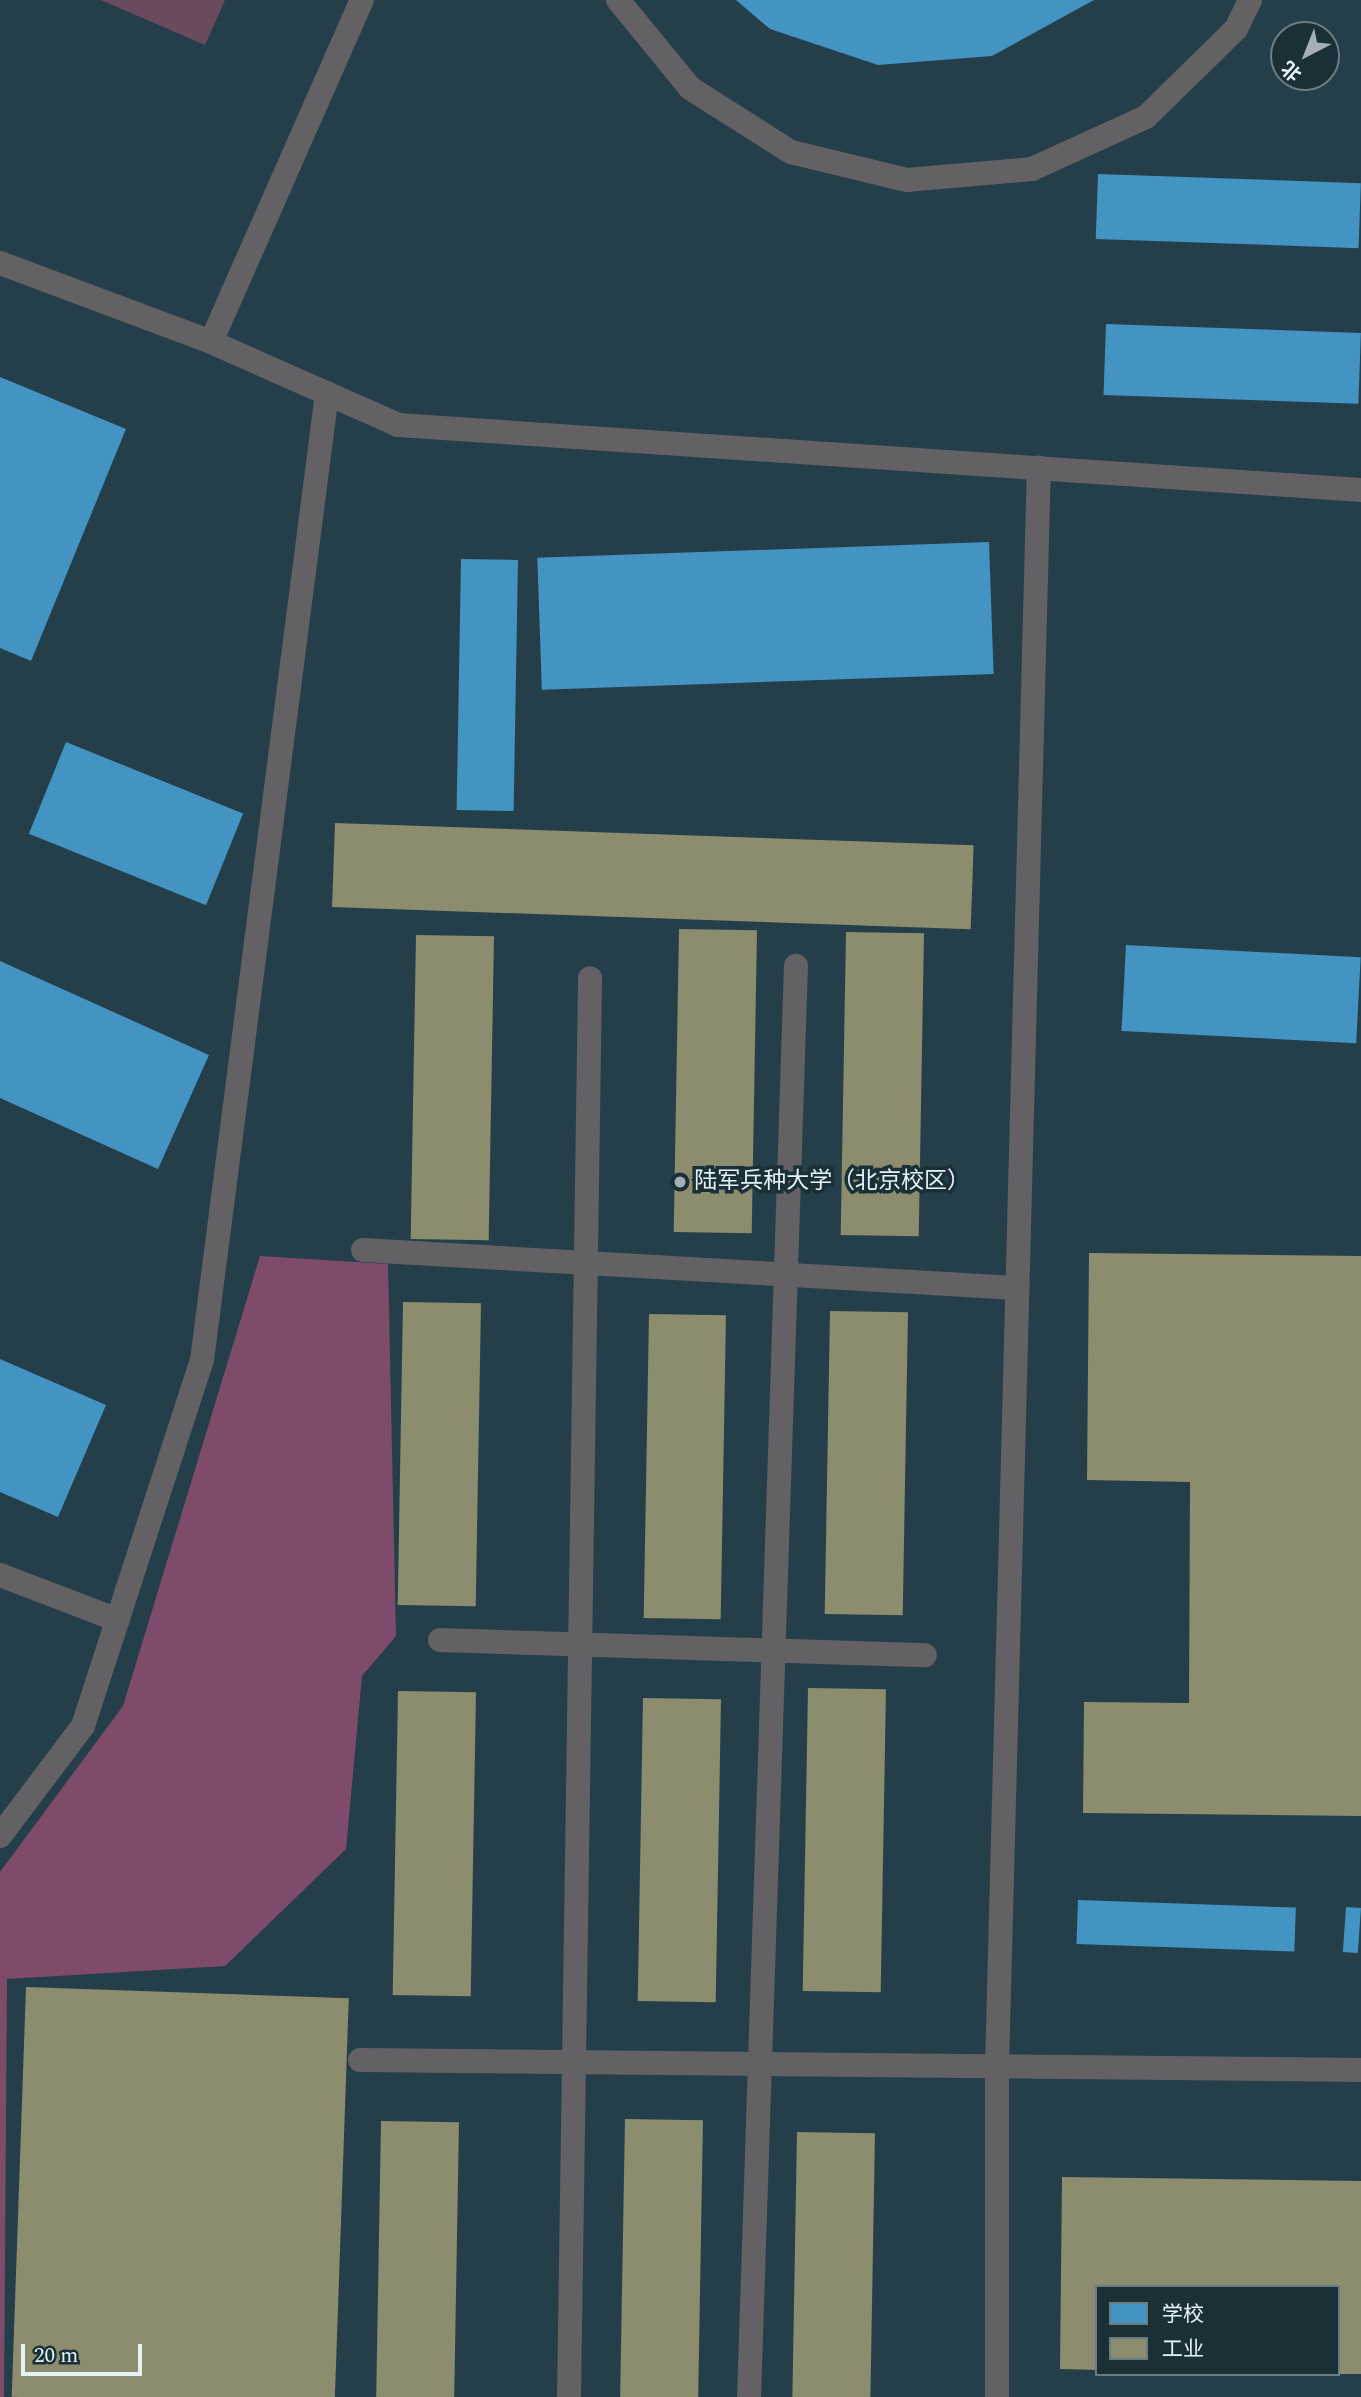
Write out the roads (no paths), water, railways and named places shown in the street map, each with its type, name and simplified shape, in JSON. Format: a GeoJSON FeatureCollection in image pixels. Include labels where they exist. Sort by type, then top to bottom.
{"type":"FeatureCollection","features":[{"type":"Feature","properties":{"kind":"lane"},"geometry":{"type":"LineString","coordinates":[[211,342],[362,0]]}},
{"type":"Feature","properties":{"kind":"lane"},"geometry":{"type":"LineString","coordinates":[[618,0],[690,88],[791,152],[907,180],[1032,169],[1146,117],[1236,29],[1250,0]]}},
{"type":"Feature","properties":{"kind":"lane"},"geometry":{"type":"LineString","coordinates":[[0,263],[211,342],[398,425],[1361,490]]}},
{"type":"Feature","properties":{"kind":"lane"},"geometry":{"type":"LineString","coordinates":[[0,1836],[83,1726],[202,1360],[327,393]]}},
{"type":"Feature","properties":{"kind":"lane"},"geometry":{"type":"LineString","coordinates":[[998,2397],[998,2067],[1039,468]]}},
{"type":"Feature","properties":{"kind":"lane"},"geometry":{"type":"LineString","coordinates":[[749,2397],[796,965]]}},
{"type":"Feature","properties":{"kind":"lane"},"geometry":{"type":"LineString","coordinates":[[569,2397],[590,978]]}},
{"type":"Feature","properties":{"kind":"lane"},"geometry":{"type":"LineString","coordinates":[[363,1250],[1017,1288]]}},
{"type":"Feature","properties":{"kind":"lane"},"geometry":{"type":"LineString","coordinates":[[0,1575],[117,1620]]}},
{"type":"Feature","properties":{"kind":"lane"},"geometry":{"type":"LineString","coordinates":[[440,1640],[925,1655]]}},
{"type":"Feature","properties":{"kind":"lane"},"geometry":{"type":"LineString","coordinates":[[360,2060],[1361,2070]]}},
{"type":"Feature","properties":{"kind":"place","name":"陆军兵种大学（北京校区）"},"geometry":{"type":"Point","coordinates":[680,1182]}}]}
